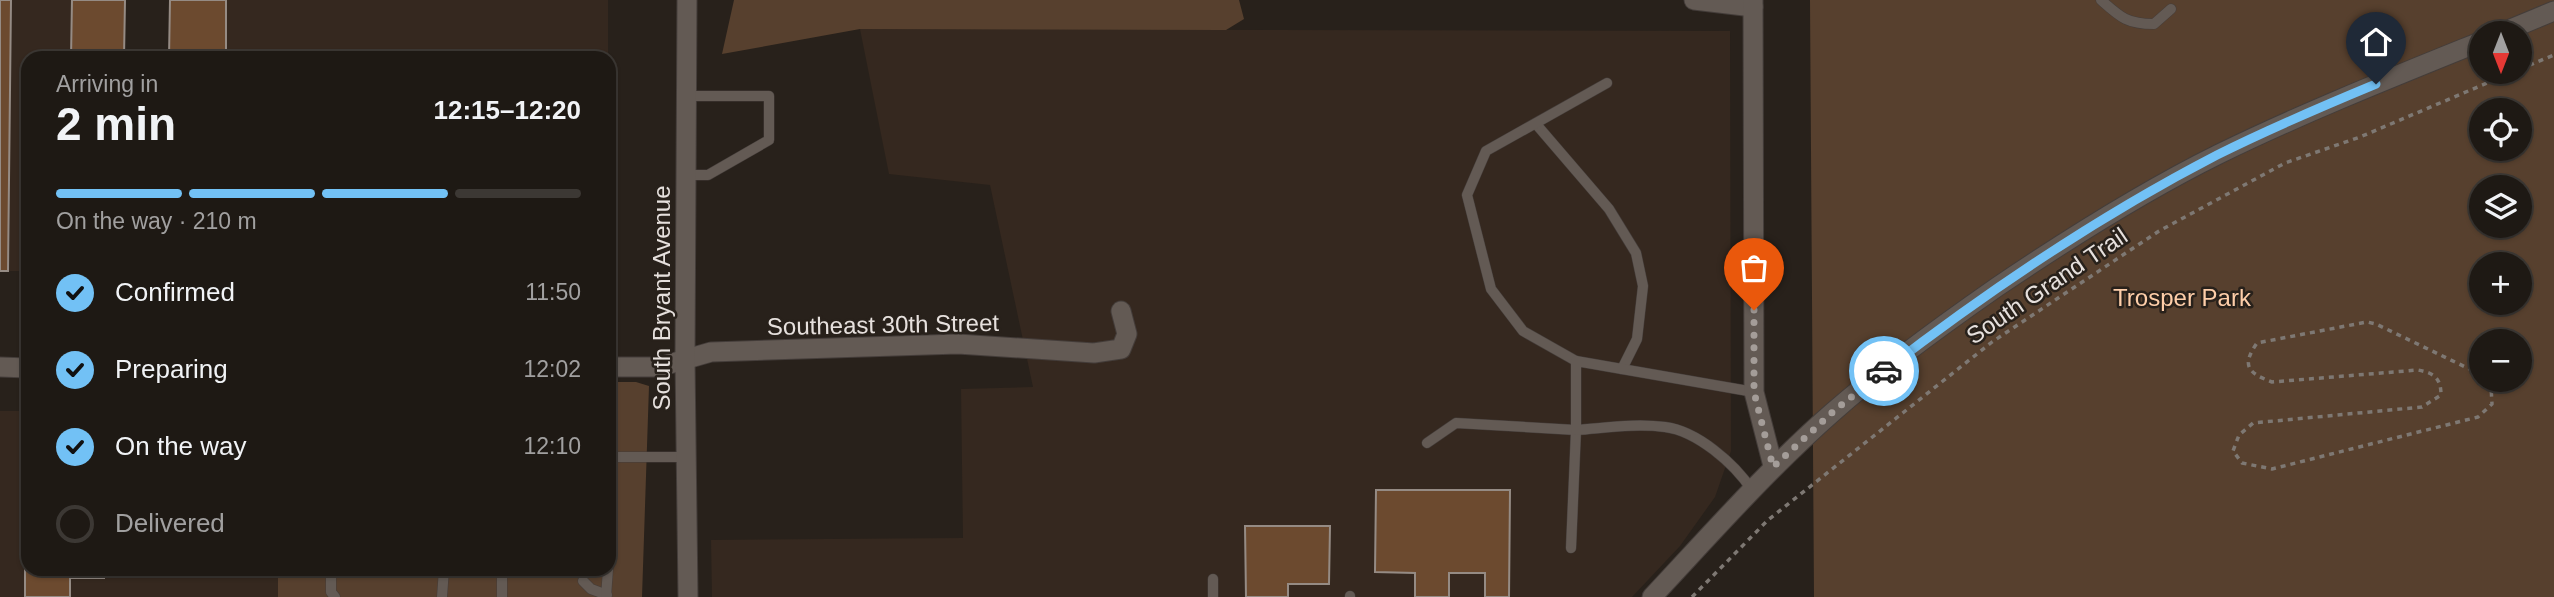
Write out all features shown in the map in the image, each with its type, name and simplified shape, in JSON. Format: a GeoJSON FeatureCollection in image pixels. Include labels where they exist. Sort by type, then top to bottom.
{"type":"FeatureCollection","features":[{"type":"Feature","properties":{"kind":"street","name":"South Bryant Avenue"},"geometry":{"type":"LineString","coordinates":[[687,0],[685,360],[688,597]]}},
{"type":"Feature","properties":{"kind":"street"},"geometry":{"type":"LineString","coordinates":[[1694,0],[1753,3],[1754,392],[1773,467]]}},
{"type":"Feature","properties":{"kind":"street"},"geometry":{"type":"LineString","coordinates":[[2530,21],[2554,11]]}},
{"type":"Feature","properties":{"kind":"street"},"geometry":{"type":"LineString","coordinates":[[1652,597],[1773,467],[1835,410],[1932,334],[2031,264],[2109,215],[2218,155],[2306,113],[2469,46]]}},
{"type":"Feature","properties":{"kind":"street","name":"Southeast 30th Street"},"geometry":{"type":"LineString","coordinates":[[616,367],[659,367],[711,352],[958,344],[1094,353],[1121,349],[1127,334],[1121,312]]}},
{"type":"Feature","properties":{"kind":"street"},"geometry":{"type":"LineString","coordinates":[[0,367],[21,368]]}},
{"type":"Feature","properties":{"kind":"lane"},"geometry":{"type":"LineString","coordinates":[[2101,0],[2120,17],[2134,24],[2154,24],[2171,9]]}},
{"type":"Feature","properties":{"kind":"lane"},"geometry":{"type":"LineString","coordinates":[[1607,83],[1486,151],[1467,195],[1491,289],[1523,331],[1576,361],[1754,392]]}},
{"type":"Feature","properties":{"kind":"lane"},"geometry":{"type":"LineString","coordinates":[[686,175],[708,175],[769,140],[769,96],[687,96]]}},
{"type":"Feature","properties":{"kind":"lane"},"geometry":{"type":"LineString","coordinates":[[1536,124],[1609,209],[1636,253],[1643,286],[1637,339],[1622,369]]}},
{"type":"Feature","properties":{"kind":"lane"},"geometry":{"type":"LineString","coordinates":[[1571,548],[1576,361]]}},
{"type":"Feature","properties":{"kind":"lane"},"geometry":{"type":"LineString","coordinates":[[1427,443],[1456,424],[1576,430],[1624,426],[1667,427],[1700,440],[1729,463],[1752,490]]}},
{"type":"Feature","properties":{"kind":"lane"},"geometry":{"type":"LineString","coordinates":[[616,457],[687,457]]}},
{"type":"Feature","properties":{"kind":"lane"},"geometry":{"type":"LineString","coordinates":[[331,576],[331,592],[335,597]]}},
{"type":"Feature","properties":{"kind":"lane"},"geometry":{"type":"LineString","coordinates":[[442,597],[444,576]]}},
{"type":"Feature","properties":{"kind":"lane"},"geometry":{"type":"LineString","coordinates":[[502,576],[502,597]]}},
{"type":"Feature","properties":{"kind":"lane"},"geometry":{"type":"LineString","coordinates":[[583,581],[591,589],[606,596],[607,576]]}},
{"type":"Feature","properties":{"kind":"lane"},"geometry":{"type":"LineString","coordinates":[[1213,579],[1213,597]]}},
{"type":"Feature","properties":{"kind":"path"},"geometry":{"type":"LineString","coordinates":[[2532,64],[2554,55]]}},
{"type":"Feature","properties":{"kind":"path","name":"South Grand Trail"},"geometry":{"type":"LineString","coordinates":[[1692,597],[1768,520],[1992,342],[2159,231],[2285,163],[2360,136],[2484,84]]}},
{"type":"Feature","properties":{"kind":"path"},"geometry":{"type":"LineString","coordinates":[[2469,369],[2367,322],[2257,343],[2249,355],[2248,367],[2255,376],[2272,382],[2418,370],[2432,373],[2441,383],[2441,395],[2422,407],[2253,423],[2239,435],[2233,451],[2242,463],[2272,469],[2478,417],[2492,404],[2491,392]]}},
{"type":"Feature","properties":{"kind":"shaded area"},"geometry":{"type":"Polygon","coordinates":[[[11,0],[72,0],[71,51],[21,51],[21,271],[9,271],[11,0]]]}},
{"type":"Feature","properties":{"kind":"shaded area"},"geometry":{"type":"Polygon","coordinates":[[[226,0],[608,0],[608,51],[226,51],[226,0]]]}},
{"type":"Feature","properties":{"kind":"shaded area"},"geometry":{"type":"Polygon","coordinates":[[[860,29],[1730,31],[1731,451],[1715,497],[1680,546],[1632,597],[712,597],[711,540],[963,538],[961,389],[1033,387],[990,185],[889,174],[860,29]]]}},
{"type":"Feature","properties":{"kind":"shaded area"},"geometry":{"type":"Polygon","coordinates":[[[0,411],[21,411],[21,576],[278,576],[278,597],[0,597],[0,411]]]}},
{"type":"Feature","properties":{"kind":"green space"},"geometry":{"type":"Polygon","coordinates":[[[734,0],[1239,0],[1244,19],[1226,30],[860,29],[722,54],[734,0]]]}},
{"type":"Feature","properties":{"kind":"green space","name":"Trosper Park"},"geometry":{"type":"Polygon","coordinates":[[[1810,0],[2554,0],[2554,597],[1814,597],[1810,0]]]}},
{"type":"Feature","properties":{"kind":"green space"},"geometry":{"type":"Polygon","coordinates":[[[616,382],[636,382],[649,386],[642,597],[278,597],[278,576],[616,576],[616,382]]]}},
{"type":"Feature","properties":{"kind":"building"},"geometry":{"type":"Polygon","coordinates":[[[0,0],[11,0],[8,271],[0,271],[0,0]]]}},
{"type":"Feature","properties":{"kind":"building"},"geometry":{"type":"Polygon","coordinates":[[[72,0],[125,0],[124,51],[71,51],[72,0]]]}},
{"type":"Feature","properties":{"kind":"building"},"geometry":{"type":"Polygon","coordinates":[[[170,0],[226,0],[226,51],[169,51],[170,0]]]}},
{"type":"Feature","properties":{"kind":"building"},"geometry":{"type":"Polygon","coordinates":[[[1376,490],[1510,490],[1509,597],[1485,597],[1485,573],[1449,573],[1449,597],[1415,597],[1415,573],[1375,572],[1376,490]]]}},
{"type":"Feature","properties":{"kind":"building"},"geometry":{"type":"Polygon","coordinates":[[[1245,526],[1330,526],[1329,584],[1288,584],[1288,597],[1246,597],[1245,526]]]}},
{"type":"Feature","properties":{"kind":"building"},"geometry":{"type":"Polygon","coordinates":[[[25,576],[104,576],[70,578],[70,597],[25,597],[25,576]]]}},
{"type":"Feature","properties":{"kind":"way so far"},"geometry":{"type":"LineString","coordinates":[[1754,310],[1754,392],[1773,467],[1835,410],[1884,371]]}},
{"type":"Feature","properties":{"kind":"route"},"geometry":{"type":"LineString","coordinates":[[1884,371],[1973,304],[2065,242],[2120,209],[2218,155],[2306,113],[2376,84]]}}]}
